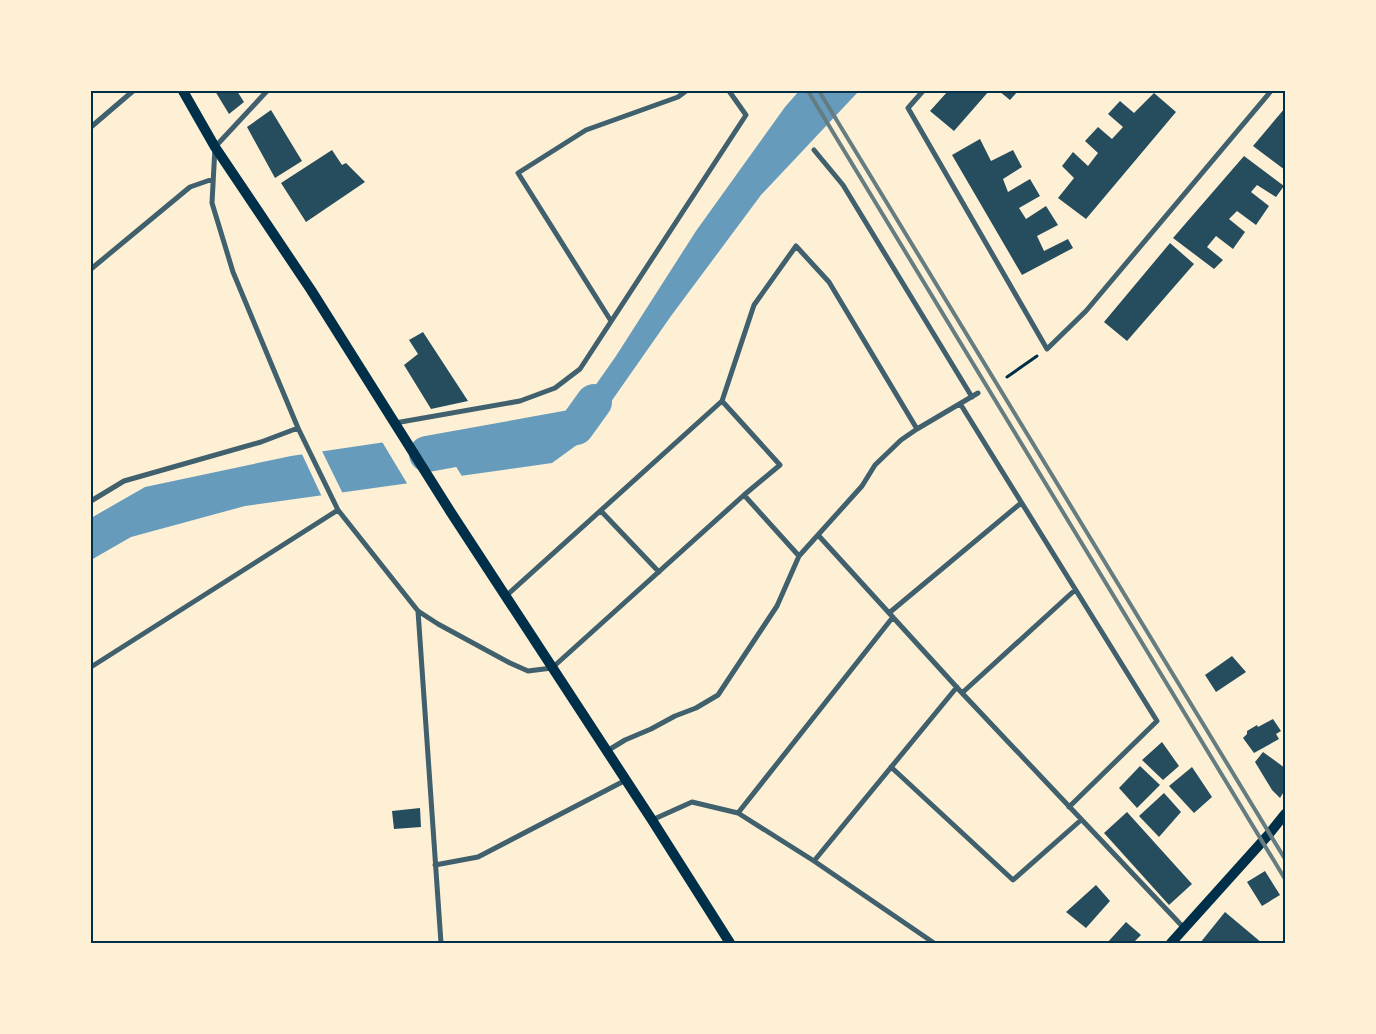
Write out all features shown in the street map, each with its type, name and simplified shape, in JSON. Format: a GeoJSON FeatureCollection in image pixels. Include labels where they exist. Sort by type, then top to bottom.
{"type":"FeatureCollection","features":[{"type":"Feature","properties":{"kind":"main road"},"geometry":{"type":"LineString","coordinates":[[182,91],[216,147],[311,290],[396,426],[730,943]]}},
{"type":"Feature","properties":{"kind":"main road"},"geometry":{"type":"LineString","coordinates":[[1172,943],[1285,814]]}},
{"type":"Feature","properties":{"kind":"street"},"geometry":{"type":"LineString","coordinates":[[91,127],[133,91]]}},
{"type":"Feature","properties":{"kind":"street"},"geometry":{"type":"LineString","coordinates":[[267,91],[216,147],[212,203],[232,272],[298,428],[338,510],[418,611],[510,663],[528,670],[552,668],[744,495],[780,465],[722,401]]}},
{"type":"Feature","properties":{"kind":"street"},"geometry":{"type":"LineString","coordinates":[[611,321],[518,173],[586,130],[678,97],[686,91]]}},
{"type":"Feature","properties":{"kind":"street"},"geometry":{"type":"LineString","coordinates":[[396,426],[520,401],[555,388],[580,370],[746,115],[729,91]]}},
{"type":"Feature","properties":{"kind":"street"},"geometry":{"type":"LineString","coordinates":[[923,91],[908,108],[1047,349],[1086,311],[1271,91]]}},
{"type":"Feature","properties":{"kind":"street"},"geometry":{"type":"LineString","coordinates":[[814,150],[843,185],[972,397]]}},
{"type":"Feature","properties":{"kind":"street"},"geometry":{"type":"LineString","coordinates":[[91,269],[190,187],[213,178]]}},
{"type":"Feature","properties":{"kind":"street"},"geometry":{"type":"LineString","coordinates":[[506,596],[722,401],[754,305],[796,246],[829,282],[917,429]]}},
{"type":"Feature","properties":{"kind":"street"},"geometry":{"type":"LineString","coordinates":[[607,751],[625,740],[696,708],[718,694],[777,606],[799,556],[862,486],[875,465],[901,440],[978,393]]}},
{"type":"Feature","properties":{"kind":"street"},"geometry":{"type":"LineString","coordinates":[[961,404],[1157,721],[1069,807]]}},
{"type":"Feature","properties":{"kind":"street"},"geometry":{"type":"LineString","coordinates":[[91,501],[124,481],[261,442],[298,428]]}},
{"type":"Feature","properties":{"kind":"street"},"geometry":{"type":"LineString","coordinates":[[744,495],[799,556]]}},
{"type":"Feature","properties":{"kind":"street"},"geometry":{"type":"LineString","coordinates":[[738,812],[891,615],[1021,502]]}},
{"type":"Feature","properties":{"kind":"street"},"geometry":{"type":"LineString","coordinates":[[91,667],[338,510]]}},
{"type":"Feature","properties":{"kind":"street"},"geometry":{"type":"LineString","coordinates":[[601,512],[659,572]]}},
{"type":"Feature","properties":{"kind":"street"},"geometry":{"type":"LineString","coordinates":[[818,535],[962,693],[1184,929]]}},
{"type":"Feature","properties":{"kind":"street"},"geometry":{"type":"LineString","coordinates":[[962,693],[1075,590]]}},
{"type":"Feature","properties":{"kind":"street"},"geometry":{"type":"LineString","coordinates":[[418,611],[441,943]]}},
{"type":"Feature","properties":{"kind":"street"},"geometry":{"type":"LineString","coordinates":[[814,861],[957,687]]}},
{"type":"Feature","properties":{"kind":"street"},"geometry":{"type":"LineString","coordinates":[[891,767],[1013,880],[1081,820]]}},
{"type":"Feature","properties":{"kind":"street"},"geometry":{"type":"LineString","coordinates":[[435,865],[478,857],[626,780]]}},
{"type":"Feature","properties":{"kind":"street"},"geometry":{"type":"LineString","coordinates":[[652,820],[692,802],[738,812],[934,943]]}},
{"type":"Feature","properties":{"kind":"path"},"geometry":{"type":"LineString","coordinates":[[1007,378],[1047,349]]}},
{"type":"Feature","properties":{"kind":"water"},"geometry":{"type":"Polygon","coordinates":[[[799,91],[858,92],[761,195],[671,316],[585,439],[552,463],[245,506],[131,537],[91,560],[91,518],[145,487],[291,456],[453,432],[489,451],[540,443],[571,420],[616,356],[696,231],[785,107],[799,91]]]}},
{"type":"Feature","properties":{"kind":"pier"},"geometry":{"type":"Polygon","coordinates":[[[435,432],[463,478],[408,485],[381,440],[435,432]]]}},
{"type":"Feature","properties":{"kind":"pier"},"geometry":{"type":"Polygon","coordinates":[[[321,449],[343,494],[322,497],[301,452],[321,449]]]}},
{"type":"Feature","properties":{"kind":"building"},"geometry":{"type":"Polygon","coordinates":[[[215,91],[237,91],[244,102],[229,114],[215,91]]]}},
{"type":"Feature","properties":{"kind":"building"},"geometry":{"type":"Polygon","coordinates":[[[948,91],[989,91],[954,131],[930,111],[948,91]]]}},
{"type":"Feature","properties":{"kind":"building"},"geometry":{"type":"Polygon","coordinates":[[[999,91],[1018,91],[1010,100],[999,91]]]}},
{"type":"Feature","properties":{"kind":"building"},"geometry":{"type":"Polygon","coordinates":[[[1154,93],[1176,112],[1086,219],[1058,198],[1074,178],[1062,166],[1073,152],[1088,166],[1098,153],[1085,141],[1098,127],[1112,139],[1123,127],[1108,114],[1120,101],[1134,113],[1154,93]]]}},
{"type":"Feature","properties":{"kind":"building"},"geometry":{"type":"Polygon","coordinates":[[[1285,108],[1285,170],[1253,146],[1285,108]]]}},
{"type":"Feature","properties":{"kind":"building"},"geometry":{"type":"Polygon","coordinates":[[[271,110],[302,161],[275,178],[247,127],[271,110]]]}},
{"type":"Feature","properties":{"kind":"building"},"geometry":{"type":"Polygon","coordinates":[[[980,139],[991,161],[1013,150],[1022,167],[1003,179],[1008,192],[1030,179],[1040,196],[1019,208],[1026,219],[1046,206],[1058,225],[1037,236],[1044,251],[1068,239],[1073,248],[1022,275],[952,155],[980,139]]]}},
{"type":"Feature","properties":{"kind":"building"},"geometry":{"type":"Polygon","coordinates":[[[332,150],[342,165],[346,163],[365,182],[306,222],[281,183],[332,150]]]}},
{"type":"Feature","properties":{"kind":"building"},"geometry":{"type":"Polygon","coordinates":[[[1244,156],[1284,186],[1276,197],[1257,185],[1251,192],[1269,206],[1256,225],[1237,211],[1229,219],[1245,232],[1233,249],[1216,236],[1207,247],[1223,260],[1214,269],[1173,238],[1244,156]]]}},
{"type":"Feature","properties":{"kind":"building"},"geometry":{"type":"Polygon","coordinates":[[[1170,243],[1194,264],[1127,341],[1104,322],[1170,243]]]}},
{"type":"Feature","properties":{"kind":"building"},"geometry":{"type":"Polygon","coordinates":[[[423,332],[468,401],[431,409],[404,365],[418,354],[409,340],[423,332]]]}},
{"type":"Feature","properties":{"kind":"building"},"geometry":{"type":"Polygon","coordinates":[[[1232,656],[1246,672],[1216,692],[1205,675],[1232,656]]]}},
{"type":"Feature","properties":{"kind":"building"},"geometry":{"type":"Polygon","coordinates":[[[1273,719],[1281,731],[1276,734],[1279,739],[1254,753],[1243,738],[1247,731],[1273,719]]]}},
{"type":"Feature","properties":{"kind":"building"},"geometry":{"type":"Polygon","coordinates":[[[1162,742],[1179,766],[1163,780],[1142,760],[1162,742]]]}},
{"type":"Feature","properties":{"kind":"building"},"geometry":{"type":"Polygon","coordinates":[[[1263,752],[1285,768],[1285,790],[1280,798],[1272,790],[1255,762],[1263,752]]]}},
{"type":"Feature","properties":{"kind":"building"},"geometry":{"type":"Polygon","coordinates":[[[1140,766],[1160,785],[1137,808],[1119,788],[1140,766]]]}},
{"type":"Feature","properties":{"kind":"building"},"geometry":{"type":"Polygon","coordinates":[[[1192,767],[1212,797],[1194,813],[1169,786],[1192,767]]]}},
{"type":"Feature","properties":{"kind":"building"},"geometry":{"type":"Polygon","coordinates":[[[1164,793],[1181,812],[1159,837],[1139,816],[1164,793]]]}},
{"type":"Feature","properties":{"kind":"building"},"geometry":{"type":"Polygon","coordinates":[[[420,808],[421,827],[394,829],[392,811],[420,808]]]}},
{"type":"Feature","properties":{"kind":"building"},"geometry":{"type":"Polygon","coordinates":[[[1127,812],[1192,884],[1169,905],[1104,833],[1127,812]]]}},
{"type":"Feature","properties":{"kind":"building"},"geometry":{"type":"Polygon","coordinates":[[[1265,871],[1280,895],[1262,906],[1247,882],[1265,871]]]}},
{"type":"Feature","properties":{"kind":"building"},"geometry":{"type":"Polygon","coordinates":[[[1096,885],[1110,901],[1086,928],[1066,912],[1096,885]]]}},
{"type":"Feature","properties":{"kind":"building"},"geometry":{"type":"Polygon","coordinates":[[[1225,912],[1262,943],[1200,943],[1225,912]]]}},
{"type":"Feature","properties":{"kind":"building"},"geometry":{"type":"Polygon","coordinates":[[[1126,922],[1141,935],[1134,942],[1136,943],[1107,943],[1126,922]]]}},
{"type":"Feature","properties":{"kind":"waterway"},"geometry":{"type":"LineString","coordinates":[[427,454],[576,427],[594,402]]}},
{"type":"Feature","properties":{"kind":"railway"},"geometry":{"type":"LineString","coordinates":[[808,91],[1285,879]]}},
{"type":"Feature","properties":{"kind":"railway"},"geometry":{"type":"LineString","coordinates":[[819,91],[1285,859]]}}]}
